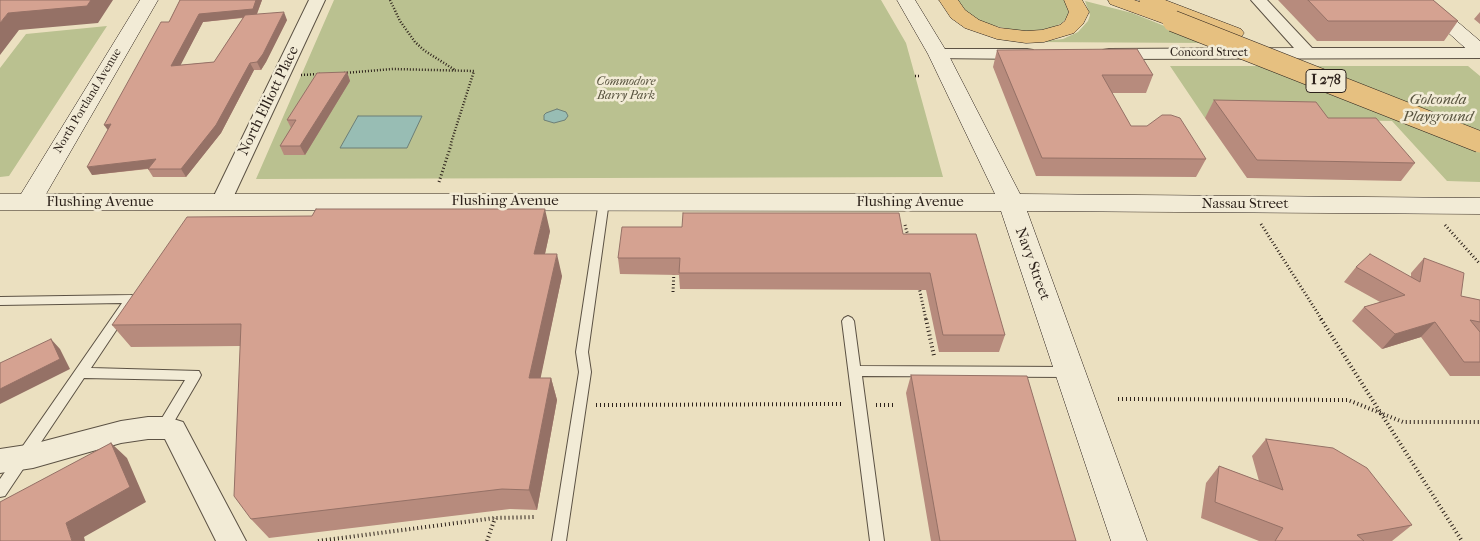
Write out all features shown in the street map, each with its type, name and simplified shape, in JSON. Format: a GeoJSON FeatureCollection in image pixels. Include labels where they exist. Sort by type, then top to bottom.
{"type":"FeatureCollection","features":[{"type":"Feature","properties":{"kind":"highway"},"geometry":{"type":"LineString","coordinates":[[948,0],[958,14],[972,24],[997,33],[1044,36],[1066,29],[1073,24],[1079,12],[1073,0]]}},
{"type":"Feature","properties":{"kind":"highway","name":"I 278"},"geometry":{"type":"LineString","coordinates":[[1117,0],[1180,11],[1480,142]]}},
{"type":"Feature","properties":{"kind":"highway","name":"I 278"},"geometry":{"type":"LineString","coordinates":[[1148,0],[1480,128]]}},
{"type":"Feature","properties":{"kind":"main road","name":"North Portland Avenue"},"geometry":{"type":"LineString","coordinates":[[28,202],[149,0]]}},
{"type":"Feature","properties":{"kind":"main road","name":"Navy Street"},"geometry":{"type":"LineString","coordinates":[[906,0],[938,54],[1011,202],[1129,541]]}},
{"type":"Feature","properties":{"kind":"main road"},"geometry":{"type":"LineString","coordinates":[[1421,0],[1480,52]]}},
{"type":"Feature","properties":{"kind":"main road","name":"Flushing Avenue"},"geometry":{"type":"LineString","coordinates":[[0,202],[1011,202]]}},
{"type":"Feature","properties":{"kind":"main road","name":"Nassau Street"},"geometry":{"type":"LineString","coordinates":[[1011,202],[1480,206]]}},
{"type":"Feature","properties":{"kind":"street","name":"North Elliott Place"},"geometry":{"type":"LineString","coordinates":[[221,202],[317,0]]}},
{"type":"Feature","properties":{"kind":"street"},"geometry":{"type":"LineString","coordinates":[[1259,0],[1307,53]]}},
{"type":"Feature","properties":{"kind":"street","name":"Concord Street"},"geometry":{"type":"LineString","coordinates":[[1092,54],[1480,52]]}},
{"type":"Feature","properties":{"kind":"street"},"geometry":{"type":"LineString","coordinates":[[938,54],[1043,54]]}},
{"type":"Feature","properties":{"kind":"street"},"geometry":{"type":"LineString","coordinates":[[12,459],[121,432],[163,428],[174,430],[231,541]]}},
{"type":"Feature","properties":{"kind":"lane"},"geometry":{"type":"LineString","coordinates":[[559,541],[585,372],[582,352],[604,202]]}},
{"type":"Feature","properties":{"kind":"lane"},"geometry":{"type":"LineString","coordinates":[[0,301],[131,299],[82,373],[12,459],[0,491]]}},
{"type":"Feature","properties":{"kind":"lane"},"geometry":{"type":"LineString","coordinates":[[848,321],[877,541]]}},
{"type":"Feature","properties":{"kind":"lane"},"geometry":{"type":"LineString","coordinates":[[855,371],[1070,372]]}},
{"type":"Feature","properties":{"kind":"lane"},"geometry":{"type":"LineString","coordinates":[[82,373],[194,375],[163,428]]}},
{"type":"Feature","properties":{"kind":"path"},"geometry":{"type":"LineString","coordinates":[[390,0],[400,21],[415,42],[425,51],[456,70]]}},
{"type":"Feature","properties":{"kind":"path"},"geometry":{"type":"LineString","coordinates":[[338,73],[393,69],[474,71],[439,182]]}},
{"type":"Feature","properties":{"kind":"path"},"geometry":{"type":"LineString","coordinates":[[298,76],[329,74]]}},
{"type":"Feature","properties":{"kind":"path"},"geometry":{"type":"LineString","coordinates":[[915,76],[920,76]]}},
{"type":"Feature","properties":{"kind":"path"},"geometry":{"type":"LineString","coordinates":[[1249,204],[1462,541]]}},
{"type":"Feature","properties":{"kind":"path"},"geometry":{"type":"LineString","coordinates":[[1428,206],[1480,264]]}},
{"type":"Feature","properties":{"kind":"path"},"geometry":{"type":"LineString","coordinates":[[905,225],[909,244]]}},
{"type":"Feature","properties":{"kind":"path"},"geometry":{"type":"LineString","coordinates":[[673,292],[675,264]]}},
{"type":"Feature","properties":{"kind":"path"},"geometry":{"type":"LineString","coordinates":[[918,283],[934,356]]}},
{"type":"Feature","properties":{"kind":"path"},"geometry":{"type":"LineString","coordinates":[[1118,399],[1348,400],[1382,415],[1404,422],[1480,422]]}},
{"type":"Feature","properties":{"kind":"path"},"geometry":{"type":"LineString","coordinates":[[580,405],[895,405]]}},
{"type":"Feature","properties":{"kind":"path"},"geometry":{"type":"LineString","coordinates":[[318,541],[495,518],[536,517]]}},
{"type":"Feature","properties":{"kind":"path"},"geometry":{"type":"LineString","coordinates":[[488,541],[495,518]]}},
{"type":"Feature","properties":{"kind":"green space","name":"Commodore Barry Park"},"geometry":{"type":"Polygon","coordinates":[[[334,0],[881,0],[906,43],[943,177],[256,179],[334,0]]]}},
{"type":"Feature","properties":{"kind":"green space"},"geometry":{"type":"Polygon","coordinates":[[[958,0],[1065,0],[1069,7],[1068,16],[1062,23],[1051,28],[1035,31],[1017,31],[983,23],[968,15],[958,0]]]}},
{"type":"Feature","properties":{"kind":"green space"},"geometry":{"type":"Polygon","coordinates":[[[1085,1],[1132,13],[1207,43],[1034,42],[1063,39],[1078,32],[1088,21],[1090,15],[1085,1]]]}},
{"type":"Feature","properties":{"kind":"green space"},"geometry":{"type":"Polygon","coordinates":[[[107,26],[9,176],[0,177],[0,68],[26,34],[107,26]]]}},
{"type":"Feature","properties":{"kind":"green space","name":"Golconda Playground"},"geometry":{"type":"Polygon","coordinates":[[[1170,66],[1468,66],[1480,76],[1480,182],[1447,181],[1392,121],[1205,118],[1170,66]]]}},
{"type":"Feature","properties":{"kind":"water"},"geometry":{"type":"Polygon","coordinates":[[[557,109],[566,112],[568,116],[565,120],[554,123],[544,120],[546,113],[557,109]]]}},
{"type":"Feature","properties":{"kind":"water"},"geometry":{"type":"Polygon","coordinates":[[[358,116],[422,116],[407,148],[340,148],[358,116]]]}},
{"type":"Feature","properties":{"kind":"building"},"geometry":{"type":"Polygon","coordinates":[[[0,0],[91,0],[87,6],[8,13],[0,23],[0,0]]]}},
{"type":"Feature","properties":{"kind":"building"},"geometry":{"type":"Polygon","coordinates":[[[180,0],[256,0],[253,9],[199,14],[171,66],[214,62],[245,15],[284,12],[263,54],[257,62],[250,63],[216,125],[181,169],[148,169],[156,159],[87,167],[111,124],[104,125],[161,22],[169,22],[180,0]]]}},
{"type":"Feature","properties":{"kind":"building"},"geometry":{"type":"Polygon","coordinates":[[[1308,0],[1433,0],[1458,21],[1328,21],[1308,0]]]}},
{"type":"Feature","properties":{"kind":"building"},"geometry":{"type":"Polygon","coordinates":[[[1137,49],[1153,75],[1102,75],[1131,126],[1147,126],[1162,115],[1180,118],[1206,159],[1042,158],[997,50],[1137,49]]]}},
{"type":"Feature","properties":{"kind":"building"},"geometry":{"type":"Polygon","coordinates":[[[347,72],[300,146],[280,146],[296,120],[287,120],[317,73],[347,72]]]}},
{"type":"Feature","properties":{"kind":"building"},"geometry":{"type":"Polygon","coordinates":[[[1214,100],[1316,102],[1328,118],[1376,118],[1415,163],[1257,160],[1214,100]]]}},
{"type":"Feature","properties":{"kind":"building"},"geometry":{"type":"Polygon","coordinates":[[[316,209],[545,209],[534,254],[557,254],[529,378],[551,378],[529,490],[502,489],[251,519],[234,496],[241,324],[112,325],[187,217],[312,216],[316,209]]]}},
{"type":"Feature","properties":{"kind":"building"},"geometry":{"type":"Polygon","coordinates":[[[683,213],[899,213],[903,234],[976,234],[1005,335],[943,335],[930,273],[679,273],[680,258],[618,258],[622,227],[682,227],[683,213]]]}},
{"type":"Feature","properties":{"kind":"building"},"geometry":{"type":"Polygon","coordinates":[[[1370,254],[1420,282],[1424,258],[1464,273],[1461,296],[1480,300],[1480,322],[1470,320],[1480,332],[1480,362],[1464,362],[1435,322],[1395,334],[1364,307],[1405,295],[1356,267],[1370,254]]]}},
{"type":"Feature","properties":{"kind":"building"},"geometry":{"type":"Polygon","coordinates":[[[51,339],[60,359],[0,389],[0,363],[51,339]]]}},
{"type":"Feature","properties":{"kind":"building"},"geometry":{"type":"Polygon","coordinates":[[[911,375],[1027,376],[1076,541],[940,541],[911,375]]]}},
{"type":"Feature","properties":{"kind":"building"},"geometry":{"type":"Polygon","coordinates":[[[1266,439],[1333,448],[1367,468],[1412,525],[1357,535],[1364,541],[1275,541],[1283,528],[1215,502],[1219,466],[1283,490],[1266,439]]]}},
{"type":"Feature","properties":{"kind":"building"},"geometry":{"type":"Polygon","coordinates":[[[111,443],[130,487],[66,523],[72,541],[0,541],[0,502],[111,443]]]}}]}
